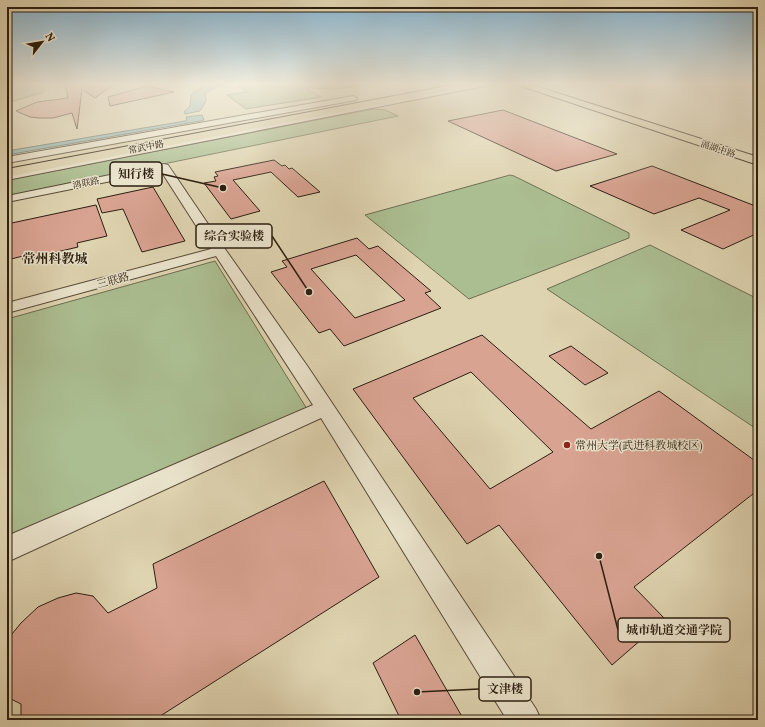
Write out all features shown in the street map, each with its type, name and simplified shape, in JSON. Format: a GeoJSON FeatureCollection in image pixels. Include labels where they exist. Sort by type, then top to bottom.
{"type":"FeatureCollection","features":[{"type":"Feature","properties":{"kind":"main road","name":"常武中路"},"geometry":{"type":"LineString","coordinates":[[7,165],[262,118]]}},
{"type":"Feature","properties":{"kind":"main road","name":"常武中路"},"geometry":{"type":"LineString","coordinates":[[7,173],[295,118]]}},
{"type":"Feature","properties":{"kind":"main road","name":"滆湖中路"},"geometry":{"type":"LineString","coordinates":[[624,118],[758,161]]}},
{"type":"Feature","properties":{"kind":"main road","name":"滆湖中路"},"geometry":{"type":"LineString","coordinates":[[637,118],[758,156]]}},
{"type":"Feature","properties":{"kind":"street"},"geometry":{"type":"LineString","coordinates":[[7,160],[240,118]]}},
{"type":"Feature","properties":{"kind":"street"},"geometry":{"type":"LineString","coordinates":[[7,177],[314,118]]}},
{"type":"Feature","properties":{"kind":"street","name":"鸿联路"},"geometry":{"type":"LineString","coordinates":[[7,199],[164,167],[218,251]]}},
{"type":"Feature","properties":{"kind":"street"},"geometry":{"type":"LineString","coordinates":[[218,251],[324,408],[525,720]]}},
{"type":"Feature","properties":{"kind":"street","name":"三联路"},"geometry":{"type":"LineString","coordinates":[[7,308],[218,251]]}},
{"type":"Feature","properties":{"kind":"street"},"geometry":{"type":"LineString","coordinates":[[7,549],[324,408]]}},
{"type":"Feature","properties":{"kind":"green space"},"geometry":{"type":"Polygon","coordinates":[[[327,118],[389,118],[7,196],[7,180],[327,118]]]}},
{"type":"Feature","properties":{"kind":"green space"},"geometry":{"type":"Polygon","coordinates":[[[510,175],[629,233],[629,238],[469,299],[365,215],[510,175]]]}},
{"type":"Feature","properties":{"kind":"green space"},"geometry":{"type":"Polygon","coordinates":[[[650,245],[758,299],[758,430],[547,289],[650,245]]]}},
{"type":"Feature","properties":{"kind":"green space"},"geometry":{"type":"Polygon","coordinates":[[[215,261],[307,409],[7,541],[7,319],[215,261]]]}},
{"type":"Feature","properties":{"kind":"water"},"geometry":{"type":"Polygon","coordinates":[[[186,118],[203,118],[204,120],[7,155],[7,151],[187,120],[186,118]]]}},
{"type":"Feature","properties":{"kind":"building"},"geometry":{"type":"Polygon","coordinates":[[[74,118],[78,118],[77,129],[74,118]]]}},
{"type":"Feature","properties":{"kind":"building"},"geometry":{"type":"Polygon","coordinates":[[[463,118],[524,118],[617,154],[556,171],[448,121],[463,118]]]}},
{"type":"Feature","properties":{"kind":"building"},"geometry":{"type":"Polygon","coordinates":[[[274,160],[282,166],[285,165],[289,169],[292,168],[320,192],[298,197],[271,172],[233,180],[260,211],[231,219],[204,183],[216,181],[214,177],[218,176],[215,172],[274,160]]]}},
{"type":"Feature","properties":{"kind":"building"},"geometry":{"type":"Polygon","coordinates":[[[652,166],[758,207],[758,233],[723,249],[681,230],[730,210],[699,198],[654,214],[590,186],[652,166]]]}},
{"type":"Feature","properties":{"kind":"building"},"geometry":{"type":"Polygon","coordinates":[[[153,187],[185,241],[142,252],[123,209],[102,213],[97,199],[153,187]]]}},
{"type":"Feature","properties":{"kind":"building"},"geometry":{"type":"Polygon","coordinates":[[[96,205],[107,236],[77,243],[78,247],[23,260],[23,256],[7,260],[7,224],[96,205]]]}},
{"type":"Feature","properties":{"kind":"building"},"geometry":{"type":"Polygon","coordinates":[[[357,238],[369,249],[378,246],[431,291],[425,293],[441,308],[344,346],[330,329],[319,333],[271,272],[287,267],[282,261],[357,238]],[[356,255],[311,269],[355,318],[405,300],[356,255]]]}},
{"type":"Feature","properties":{"kind":"building"},"geometry":{"type":"Polygon","coordinates":[[[482,335],[591,429],[659,391],[758,463],[758,490],[634,587],[665,619],[612,665],[499,525],[467,544],[353,389],[482,335]],[[471,372],[413,398],[490,489],[553,452],[471,372]]]}},
{"type":"Feature","properties":{"kind":"building"},"geometry":{"type":"Polygon","coordinates":[[[571,346],[608,373],[585,385],[549,356],[571,346]]]}},
{"type":"Feature","properties":{"kind":"building"},"geometry":{"type":"Polygon","coordinates":[[[324,481],[379,577],[154,720],[21,720],[21,704],[7,697],[7,640],[21,623],[38,607],[58,598],[76,593],[93,596],[108,613],[157,588],[153,564],[324,481]]]}},
{"type":"Feature","properties":{"kind":"building"},"geometry":{"type":"Polygon","coordinates":[[[415,635],[464,720],[401,720],[373,663],[415,635]]]}},
{"type":"Feature","properties":{"kind":"place","name":"知行楼"},"geometry":{"type":"Point","coordinates":[223,188]}},
{"type":"Feature","properties":{"kind":"place","name":"综合实验楼"},"geometry":{"type":"Point","coordinates":[309,292]}},
{"type":"Feature","properties":{"kind":"place","name":"常州大学(武进科教城校区)"},"geometry":{"type":"Point","coordinates":[567,445]}},
{"type":"Feature","properties":{"kind":"place","name":"城市轨道交通学院"},"geometry":{"type":"Point","coordinates":[599,556]}},
{"type":"Feature","properties":{"kind":"place","name":"文津楼"},"geometry":{"type":"Point","coordinates":[417,692]}},
{"type":"Feature","properties":{"kind":"district","name":"常州科教城"},"geometry":{"type":"Point","coordinates":[55,258]}}]}
